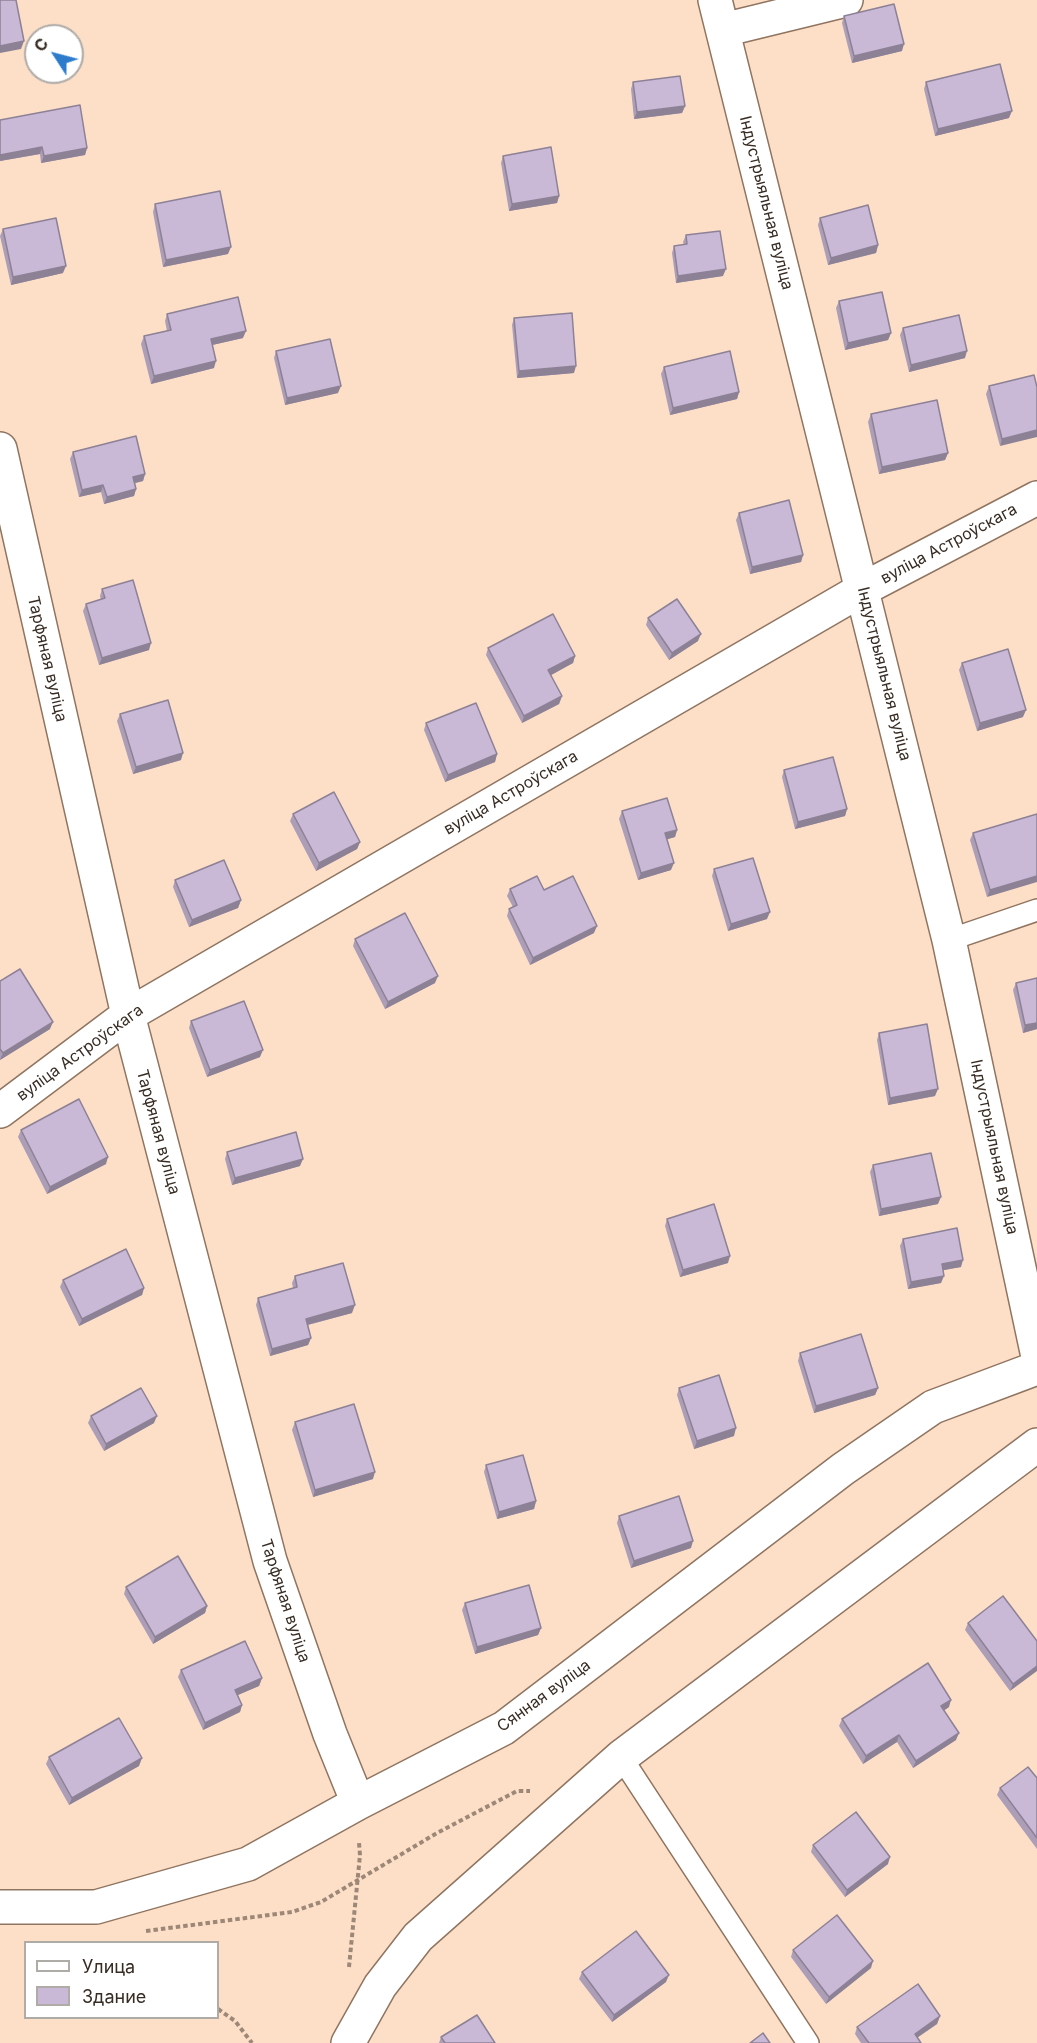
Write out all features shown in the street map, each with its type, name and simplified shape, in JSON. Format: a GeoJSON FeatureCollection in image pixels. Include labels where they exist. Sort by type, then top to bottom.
{"type":"FeatureCollection","features":[{"type":"Feature","properties":{"kind":"street"},"geometry":{"type":"LineString","coordinates":[[719,15],[846,0]]}},
{"type":"Feature","properties":{"kind":"street","name":"Індустрыяльная вуліца"},"geometry":{"type":"LineString","coordinates":[[719,15],[950,939],[1037,1352]]}},
{"type":"Feature","properties":{"kind":"street","name":"Тарфяная вуліца"},"geometry":{"type":"LineString","coordinates":[[0,449],[128,1015],[270,1561],[330,1734],[358,1803]]}},
{"type":"Feature","properties":{"kind":"street","name":"вуліца Астроўскага"},"geometry":{"type":"LineString","coordinates":[[0,1111],[128,1015],[863,589],[1037,498]]}},
{"type":"Feature","properties":{"kind":"street","name":"Сянная вуліца"},"geometry":{"type":"LineString","coordinates":[[0,1907],[96,1907],[248,1864],[358,1803],[504,1728],[843,1469],[933,1407],[1037,1368]]}},
{"type":"Feature","properties":{"kind":"street"},"geometry":{"type":"LineString","coordinates":[[348,2043],[380,1986],[418,1937],[621,1757],[1037,1445]]}},
{"type":"Feature","properties":{"kind":"lane"},"geometry":{"type":"LineString","coordinates":[[950,939],[1037,910]]}},
{"type":"Feature","properties":{"kind":"lane"},"geometry":{"type":"LineString","coordinates":[[621,1757],[808,2043]]}},
{"type":"Feature","properties":{"kind":"path"},"geometry":{"type":"LineString","coordinates":[[144,1932],[292,1912],[321,1902],[437,1833],[517,1791],[540,1791],[575,1798]]}},
{"type":"Feature","properties":{"kind":"path"},"geometry":{"type":"LineString","coordinates":[[348,1977],[360,1855],[358,1803]]}},
{"type":"Feature","properties":{"kind":"path"},"geometry":{"type":"LineString","coordinates":[[219,2010],[235,2021],[252,2043]]}},
{"type":"Feature","properties":{"kind":"building"},"geometry":{"type":"Polygon","coordinates":[[[0,0],[16,0],[24,41],[0,46],[0,0]]]}},
{"type":"Feature","properties":{"kind":"building"},"geometry":{"type":"Polygon","coordinates":[[[894,4],[904,44],[854,56],[844,16],[894,4]]]}},
{"type":"Feature","properties":{"kind":"building"},"geometry":{"type":"Polygon","coordinates":[[[1000,64],[1012,111],[938,129],[926,82],[1000,64]]]}},
{"type":"Feature","properties":{"kind":"building"},"geometry":{"type":"Polygon","coordinates":[[[680,76],[685,106],[637,112],[633,82],[680,76]]]}},
{"type":"Feature","properties":{"kind":"building"},"geometry":{"type":"Polygon","coordinates":[[[80,105],[87,148],[44,156],[42,147],[0,155],[0,120],[80,105]]]}},
{"type":"Feature","properties":{"kind":"building"},"geometry":{"type":"Polygon","coordinates":[[[551,147],[559,196],[512,204],[503,156],[551,147]]]}},
{"type":"Feature","properties":{"kind":"building"},"geometry":{"type":"Polygon","coordinates":[[[220,191],[231,247],[166,260],[155,204],[220,191]]]}},
{"type":"Feature","properties":{"kind":"building"},"geometry":{"type":"Polygon","coordinates":[[[868,205],[878,245],[831,258],[820,218],[868,205]]]}},
{"type":"Feature","properties":{"kind":"building"},"geometry":{"type":"Polygon","coordinates":[[[56,218],[66,266],[13,277],[3,229],[56,218]]]}},
{"type":"Feature","properties":{"kind":"building"},"geometry":{"type":"Polygon","coordinates":[[[720,231],[726,269],[678,276],[674,246],[687,244],[686,235],[720,231]]]}},
{"type":"Feature","properties":{"kind":"building"},"geometry":{"type":"Polygon","coordinates":[[[882,292],[891,333],[848,343],[839,301],[882,292]]]}},
{"type":"Feature","properties":{"kind":"building"},"geometry":{"type":"Polygon","coordinates":[[[238,297],[246,331],[211,339],[216,361],[154,376],[144,336],[171,330],[167,314],[238,297]]]}},
{"type":"Feature","properties":{"kind":"building"},"geometry":{"type":"Polygon","coordinates":[[[572,313],[576,366],[519,371],[514,318],[572,313]]]}},
{"type":"Feature","properties":{"kind":"building"},"geometry":{"type":"Polygon","coordinates":[[[959,315],[967,351],[911,365],[903,328],[959,315]]]}},
{"type":"Feature","properties":{"kind":"building"},"geometry":{"type":"Polygon","coordinates":[[[330,339],[341,386],[287,398],[276,351],[330,339]]]}},
{"type":"Feature","properties":{"kind":"building"},"geometry":{"type":"Polygon","coordinates":[[[730,351],[739,392],[673,408],[664,367],[730,351]]]}},
{"type":"Feature","properties":{"kind":"building"},"geometry":{"type":"Polygon","coordinates":[[[1034,375],[1037,387],[1037,430],[1002,439],[989,386],[1034,375]]]}},
{"type":"Feature","properties":{"kind":"building"},"geometry":{"type":"Polygon","coordinates":[[[937,400],[948,453],[882,467],[871,414],[937,400]]]}},
{"type":"Feature","properties":{"kind":"building"},"geometry":{"type":"Polygon","coordinates":[[[136,436],[145,474],[133,477],[136,489],[107,497],[103,485],[82,490],[73,452],[136,436]]]}},
{"type":"Feature","properties":{"kind":"building"},"geometry":{"type":"Polygon","coordinates":[[[789,500],[803,555],[752,567],[739,513],[789,500]]]}},
{"type":"Feature","properties":{"kind":"building"},"geometry":{"type":"Polygon","coordinates":[[[133,580],[151,643],[102,658],[86,604],[105,598],[102,589],[133,580]]]}},
{"type":"Feature","properties":{"kind":"building"},"geometry":{"type":"Polygon","coordinates":[[[677,599],[701,634],[672,653],[648,618],[677,599]]]}},
{"type":"Feature","properties":{"kind":"building"},"geometry":{"type":"Polygon","coordinates":[[[553,614],[575,656],[548,670],[562,696],[524,716],[488,648],[553,614]]]}},
{"type":"Feature","properties":{"kind":"building"},"geometry":{"type":"Polygon","coordinates":[[[1008,649],[1026,710],[980,723],[962,663],[1008,649]]]}},
{"type":"Feature","properties":{"kind":"building"},"geometry":{"type":"Polygon","coordinates":[[[168,700],[183,753],[136,767],[120,714],[168,700]]]}},
{"type":"Feature","properties":{"kind":"building"},"geometry":{"type":"Polygon","coordinates":[[[476,703],[497,754],[448,775],[426,723],[476,703]]]}},
{"type":"Feature","properties":{"kind":"building"},"geometry":{"type":"Polygon","coordinates":[[[833,757],[847,809],[798,822],[784,770],[833,757]]]}},
{"type":"Feature","properties":{"kind":"building"},"geometry":{"type":"Polygon","coordinates":[[[334,792],[360,842],[319,863],[293,814],[334,792]]]}},
{"type":"Feature","properties":{"kind":"building"},"geometry":{"type":"Polygon","coordinates":[[[667,798],[677,830],[665,833],[674,863],[641,873],[622,811],[667,798]]]}},
{"type":"Feature","properties":{"kind":"building"},"geometry":{"type":"Polygon","coordinates":[[[1037,814],[1037,876],[990,890],[973,833],[1037,814]]]}},
{"type":"Feature","properties":{"kind":"building"},"geometry":{"type":"Polygon","coordinates":[[[753,858],[770,912],[731,924],[714,869],[753,858]]]}},
{"type":"Feature","properties":{"kind":"building"},"geometry":{"type":"Polygon","coordinates":[[[224,860],[241,900],[192,920],[175,880],[224,860]]]}},
{"type":"Feature","properties":{"kind":"building"},"geometry":{"type":"Polygon","coordinates":[[[537,876],[544,890],[573,876],[597,926],[533,958],[509,909],[517,905],[510,889],[537,876]]]}},
{"type":"Feature","properties":{"kind":"building"},"geometry":{"type":"Polygon","coordinates":[[[405,913],[438,976],[388,1002],[355,939],[405,913]]]}},
{"type":"Feature","properties":{"kind":"building"},"geometry":{"type":"Polygon","coordinates":[[[20,969],[53,1022],[3,1053],[0,1049],[0,981],[20,969]]]}},
{"type":"Feature","properties":{"kind":"building"},"geometry":{"type":"Polygon","coordinates":[[[1037,978],[1037,1023],[1025,1025],[1016,983],[1037,978]]]}},
{"type":"Feature","properties":{"kind":"building"},"geometry":{"type":"Polygon","coordinates":[[[244,1001],[263,1050],[210,1070],[191,1021],[244,1001]]]}},
{"type":"Feature","properties":{"kind":"building"},"geometry":{"type":"Polygon","coordinates":[[[927,1024],[938,1089],[890,1098],[879,1033],[927,1024]]]}},
{"type":"Feature","properties":{"kind":"building"},"geometry":{"type":"Polygon","coordinates":[[[79,1099],[108,1157],[50,1187],[21,1130],[79,1099]]]}},
{"type":"Feature","properties":{"kind":"building"},"geometry":{"type":"Polygon","coordinates":[[[296,1132],[303,1159],[235,1178],[227,1152],[296,1132]]]}},
{"type":"Feature","properties":{"kind":"building"},"geometry":{"type":"Polygon","coordinates":[[[931,1153],[941,1197],[881,1209],[873,1165],[931,1153]]]}},
{"type":"Feature","properties":{"kind":"building"},"geometry":{"type":"Polygon","coordinates":[[[714,1204],[730,1256],[683,1270],[667,1219],[714,1204]]]}},
{"type":"Feature","properties":{"kind":"building"},"geometry":{"type":"Polygon","coordinates":[[[957,1228],[963,1260],[942,1264],[944,1276],[911,1282],[903,1239],[957,1228]]]}},
{"type":"Feature","properties":{"kind":"building"},"geometry":{"type":"Polygon","coordinates":[[[126,1249],[144,1288],[82,1319],[63,1280],[126,1249]]]}},
{"type":"Feature","properties":{"kind":"building"},"geometry":{"type":"Polygon","coordinates":[[[343,1263],[355,1305],[306,1319],[311,1338],[272,1349],[258,1298],[297,1287],[295,1276],[343,1263]]]}},
{"type":"Feature","properties":{"kind":"building"},"geometry":{"type":"Polygon","coordinates":[[[861,1334],[878,1388],[816,1406],[800,1353],[861,1334]]]}},
{"type":"Feature","properties":{"kind":"building"},"geometry":{"type":"Polygon","coordinates":[[[719,1375],[736,1428],[697,1441],[679,1388],[719,1375]]]}},
{"type":"Feature","properties":{"kind":"building"},"geometry":{"type":"Polygon","coordinates":[[[141,1388],[157,1416],[106,1444],[91,1416],[141,1388]]]}},
{"type":"Feature","properties":{"kind":"building"},"geometry":{"type":"Polygon","coordinates":[[[354,1404],[375,1472],[315,1490],[295,1422],[354,1404]]]}},
{"type":"Feature","properties":{"kind":"building"},"geometry":{"type":"Polygon","coordinates":[[[523,1455],[536,1501],[499,1512],[486,1465],[523,1455]]]}},
{"type":"Feature","properties":{"kind":"building"},"geometry":{"type":"Polygon","coordinates":[[[679,1496],[693,1541],[634,1561],[619,1516],[679,1496]]]}},
{"type":"Feature","properties":{"kind":"building"},"geometry":{"type":"Polygon","coordinates":[[[178,1556],[207,1606],[155,1637],[126,1587],[178,1556]]]}},
{"type":"Feature","properties":{"kind":"building"},"geometry":{"type":"Polygon","coordinates":[[[529,1585],[541,1628],[477,1647],[465,1603],[529,1585]]]}},
{"type":"Feature","properties":{"kind":"building"},"geometry":{"type":"Polygon","coordinates":[[[1003,1596],[1037,1641],[1037,1666],[1013,1684],[968,1623],[1003,1596]]]}},
{"type":"Feature","properties":{"kind":"building"},"geometry":{"type":"Polygon","coordinates":[[[245,1641],[262,1678],[235,1690],[242,1705],[205,1723],[181,1670],[245,1641]]]}},
{"type":"Feature","properties":{"kind":"building"},"geometry":{"type":"Polygon","coordinates":[[[928,1663],[951,1700],[941,1706],[959,1733],[916,1761],[899,1735],[866,1756],[842,1719],[928,1663]]]}},
{"type":"Feature","properties":{"kind":"building"},"geometry":{"type":"Polygon","coordinates":[[[119,1718],[142,1758],[72,1798],[49,1757],[119,1718]]]}},
{"type":"Feature","properties":{"kind":"building"},"geometry":{"type":"Polygon","coordinates":[[[1028,1767],[1037,1778],[1037,1838],[1000,1788],[1028,1767]]]}},
{"type":"Feature","properties":{"kind":"building"},"geometry":{"type":"Polygon","coordinates":[[[856,1812],[890,1857],[847,1890],[813,1845],[856,1812]]]}},
{"type":"Feature","properties":{"kind":"building"},"geometry":{"type":"Polygon","coordinates":[[[837,1915],[873,1961],[829,1997],[793,1950],[837,1915]]]}},
{"type":"Feature","properties":{"kind":"building"},"geometry":{"type":"Polygon","coordinates":[[[636,1931],[669,1975],[614,2015],[582,1972],[636,1931]]]}},
{"type":"Feature","properties":{"kind":"building"},"geometry":{"type":"Polygon","coordinates":[[[918,1984],[940,2016],[915,2034],[921,2043],[869,2043],[857,2027],[918,1984]]]}},
{"type":"Feature","properties":{"kind":"building"},"geometry":{"type":"Polygon","coordinates":[[[477,2015],[495,2043],[445,2043],[441,2037],[477,2015]]]}},
{"type":"Feature","properties":{"kind":"building"},"geometry":{"type":"Polygon","coordinates":[[[763,2033],[770,2043],[750,2043],[763,2033]]]}}]}
